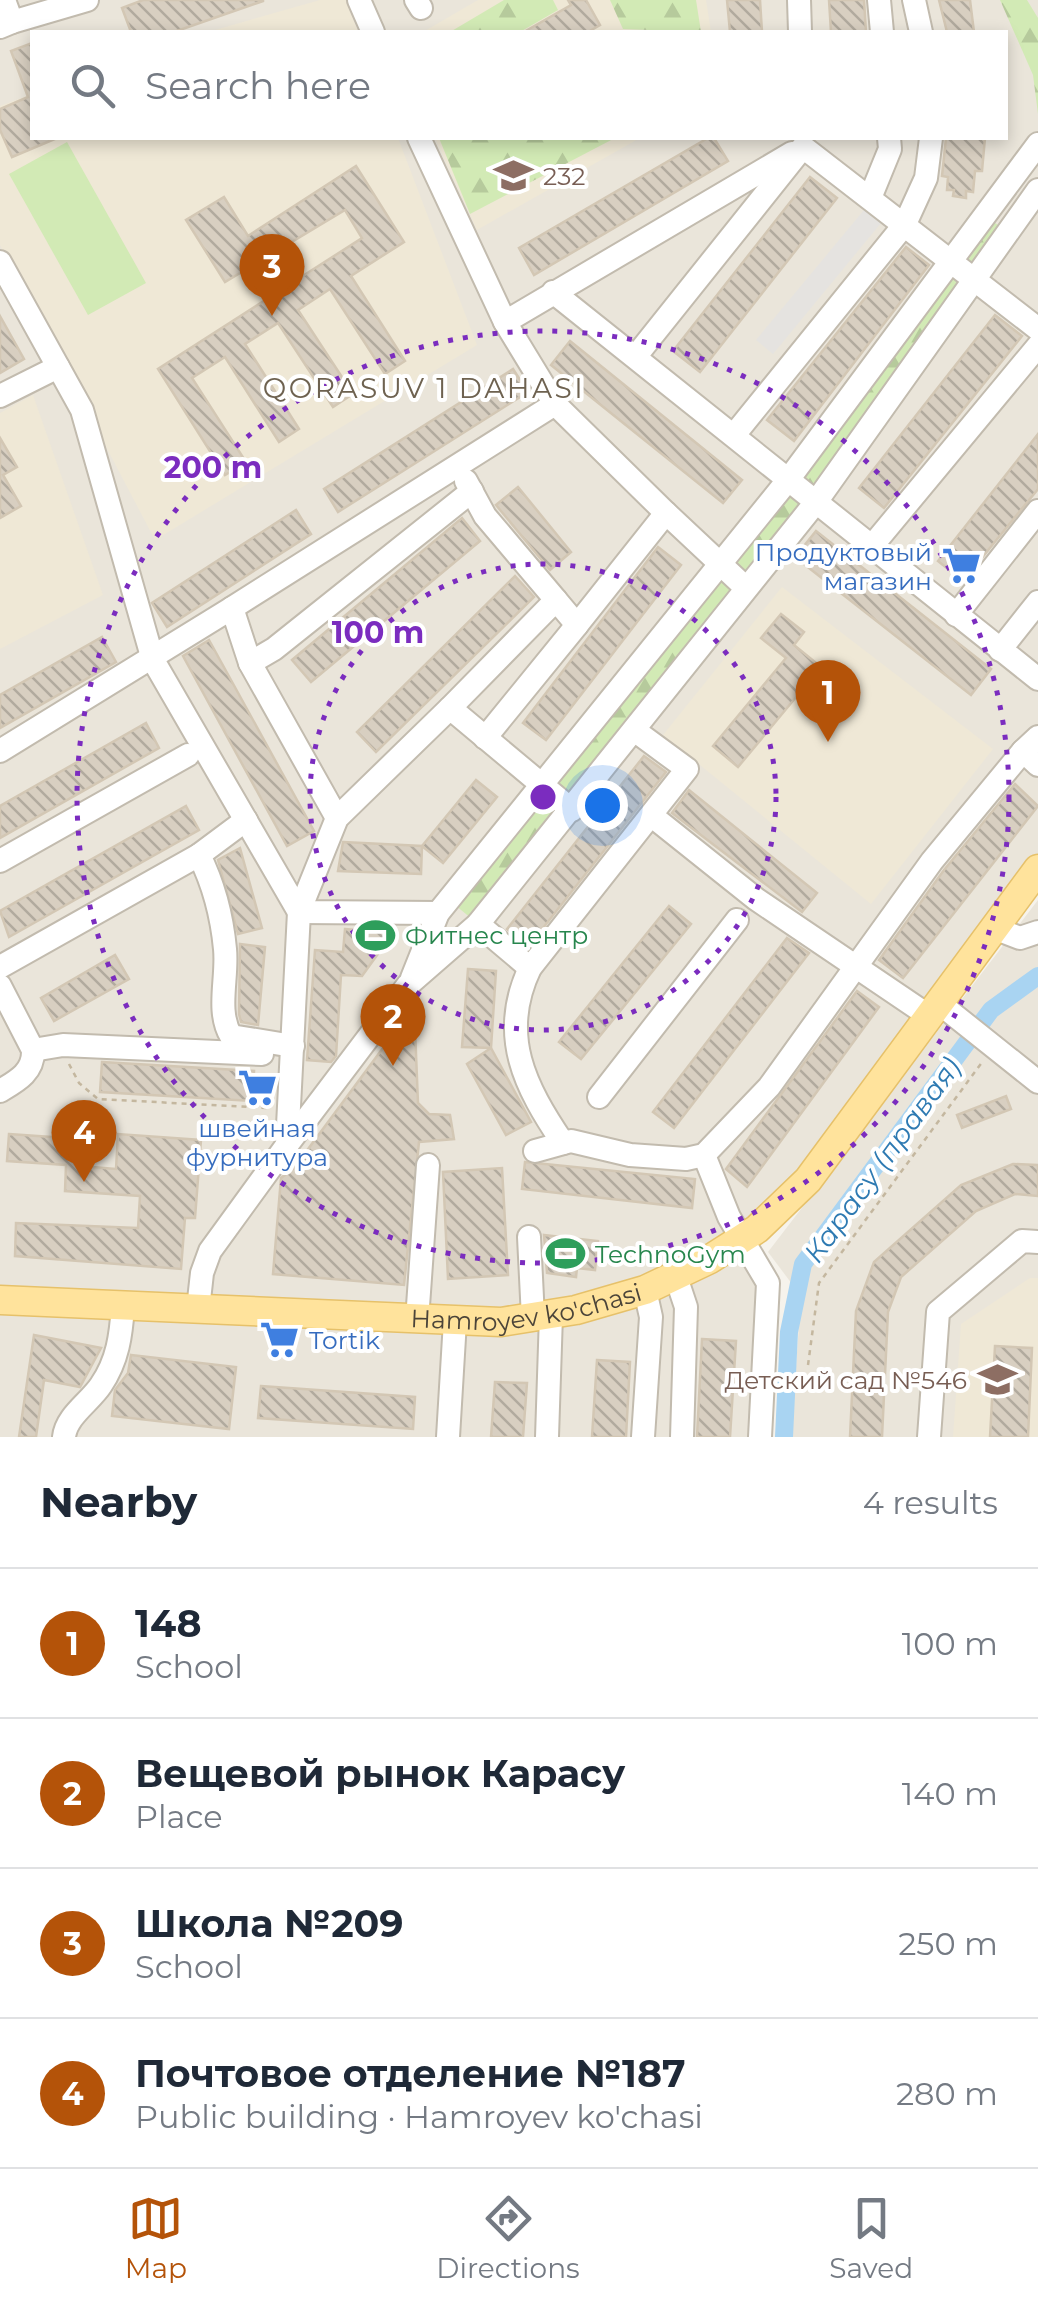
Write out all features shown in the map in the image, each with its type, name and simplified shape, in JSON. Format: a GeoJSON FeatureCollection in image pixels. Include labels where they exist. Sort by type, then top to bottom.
{"type":"FeatureCollection","features":[{"type":"Feature","properties":{"kind":"main road","name":"Hamroyev ko'chasi"},"geometry":{"type":"LineString","coordinates":[[0,1300],[455,1322],[542,1317],[645,1290],[743,1240],[808,1180],[1038,870]]}},
{"type":"Feature","properties":{"kind":"street"},"geometry":{"type":"LineString","coordinates":[[5,16],[29,21],[87,0]]}},
{"type":"Feature","properties":{"kind":"street"},"geometry":{"type":"LineString","coordinates":[[359,0],[372,30]]}},
{"type":"Feature","properties":{"kind":"street"},"geometry":{"type":"LineString","coordinates":[[798,0],[800,30]]}},
{"type":"Feature","properties":{"kind":"street"},"geometry":{"type":"LineString","coordinates":[[879,0],[882,30]]}},
{"type":"Feature","properties":{"kind":"street"},"geometry":{"type":"LineString","coordinates":[[914,0],[922,30]]}},
{"type":"Feature","properties":{"kind":"street"},"geometry":{"type":"LineString","coordinates":[[419,140],[466,248],[555,404],[746,588]]}},
{"type":"Feature","properties":{"kind":"street"},"geometry":{"type":"LineString","coordinates":[[870,198],[890,148],[889,140]]}},
{"type":"Feature","properties":{"kind":"street"},"geometry":{"type":"LineString","coordinates":[[734,435],[905,224],[926,178],[931,140]]}},
{"type":"Feature","properties":{"kind":"street"},"geometry":{"type":"LineString","coordinates":[[505,322],[803,142]]}},
{"type":"Feature","properties":{"kind":"street"},"geometry":{"type":"LineString","coordinates":[[803,142],[975,277],[1037,331],[872,546]]}},
{"type":"Feature","properties":{"kind":"street"},"geometry":{"type":"LineString","coordinates":[[636,356],[803,142]]}},
{"type":"Feature","properties":{"kind":"street"},"geometry":{"type":"LineString","coordinates":[[408,986],[438,913],[788,480],[1038,144]]}},
{"type":"Feature","properties":{"kind":"street"},"geometry":{"type":"LineString","coordinates":[[198,1310],[202,1273],[210,1251],[287,1145],[408,986],[478,924],[816,502],[1038,190]]}},
{"type":"Feature","properties":{"kind":"street"},"geometry":{"type":"LineString","coordinates":[[0,262],[82,410],[153,660],[299,912]]}},
{"type":"Feature","properties":{"kind":"street"},"geometry":{"type":"LineString","coordinates":[[553,292],[1038,679]]}},
{"type":"Feature","properties":{"kind":"street"},"geometry":{"type":"LineString","coordinates":[[0,396],[58,367]]}},
{"type":"Feature","properties":{"kind":"street"},"geometry":{"type":"LineString","coordinates":[[0,751],[153,660],[555,404]]}},
{"type":"Feature","properties":{"kind":"street"},"geometry":{"type":"LineString","coordinates":[[457,465],[485,516],[576,625]]}},
{"type":"Feature","properties":{"kind":"street"},"geometry":{"type":"LineString","coordinates":[[250,662],[274,649],[472,491]]}},
{"type":"Feature","properties":{"kind":"street"},"geometry":{"type":"LineString","coordinates":[[956,614],[1038,511]]}},
{"type":"Feature","properties":{"kind":"street"},"geometry":{"type":"LineString","coordinates":[[485,738],[666,514]]}},
{"type":"Feature","properties":{"kind":"street"},"geometry":{"type":"LineString","coordinates":[[287,1145],[299,912],[337,818],[556,600]]}},
{"type":"Feature","properties":{"kind":"street"},"geometry":{"type":"LineString","coordinates":[[1000,650],[1038,602]]}},
{"type":"Feature","properties":{"kind":"street"},"geometry":{"type":"LineString","coordinates":[[232,608],[250,662],[337,818]]}},
{"type":"Feature","properties":{"kind":"street"},"geometry":{"type":"LineString","coordinates":[[450,708],[572,810]]}},
{"type":"Feature","properties":{"kind":"street"},"geometry":{"type":"LineString","coordinates":[[562,1144],[522,1076],[518,993],[530,968],[686,769],[634,730]]}},
{"type":"Feature","properties":{"kind":"street"},"geometry":{"type":"LineString","coordinates":[[535,1151],[586,1143],[630,1155],[686,1159],[704,1156],[769,1087],[932,861],[1033,751]]}},
{"type":"Feature","properties":{"kind":"street"},"geometry":{"type":"LineString","coordinates":[[0,861],[188,755]]}},
{"type":"Feature","properties":{"kind":"street"},"geometry":{"type":"LineString","coordinates":[[652,816],[756,900],[855,967],[962,1022],[1038,1082]]}},
{"type":"Feature","properties":{"kind":"street"},"geometry":{"type":"LineString","coordinates":[[0,967],[199,855],[246,820]]}},
{"type":"Feature","properties":{"kind":"street"},"geometry":{"type":"LineString","coordinates":[[199,855],[210,877],[225,949],[223,1022],[231,1036],[292,1046]]}},
{"type":"Feature","properties":{"kind":"street"},"geometry":{"type":"LineString","coordinates":[[299,912],[438,913]]}},
{"type":"Feature","properties":{"kind":"street"},"geometry":{"type":"LineString","coordinates":[[599,1097],[737,920]]}},
{"type":"Feature","properties":{"kind":"street"},"geometry":{"type":"LineString","coordinates":[[478,924],[530,968]]}},
{"type":"Feature","properties":{"kind":"street"},"geometry":{"type":"LineString","coordinates":[[994,928],[1020,938],[1038,932]]}},
{"type":"Feature","properties":{"kind":"street"},"geometry":{"type":"LineString","coordinates":[[0,986],[33,1050],[34,1061],[22,1079],[0,1091]]}},
{"type":"Feature","properties":{"kind":"street"},"geometry":{"type":"LineString","coordinates":[[33,1050],[63,1045],[262,1054]]}},
{"type":"Feature","properties":{"kind":"street"},"geometry":{"type":"LineString","coordinates":[[704,1156],[743,1240],[760,1264],[769,1295],[760,1437]]}},
{"type":"Feature","properties":{"kind":"street"},"geometry":{"type":"LineString","coordinates":[[417,1320],[428,1165]]}},
{"type":"Feature","properties":{"kind":"street"},"geometry":{"type":"LineString","coordinates":[[528,1237],[542,1317],[548,1437]]}},
{"type":"Feature","properties":{"kind":"street"},"geometry":{"type":"LineString","coordinates":[[929,1437],[938,1312],[1022,1241],[1038,1242]]}},
{"type":"Feature","properties":{"kind":"street"},"geometry":{"type":"LineString","coordinates":[[676,1277],[686,1307],[682,1437]]}},
{"type":"Feature","properties":{"kind":"street"},"geometry":{"type":"LineString","coordinates":[[643,1437],[651,1317],[645,1290]]}},
{"type":"Feature","properties":{"kind":"street"},"geometry":{"type":"LineString","coordinates":[[64,1437],[65,1426],[88,1402],[112,1366],[120,1338],[122,1306]]}},
{"type":"Feature","properties":{"kind":"street"},"geometry":{"type":"LineString","coordinates":[[448,1437],[455,1322]]}},
{"type":"Feature","properties":{"kind":"path"},"geometry":{"type":"LineString","coordinates":[[808,1365],[819,1283],[989,1043]]}},
{"type":"Feature","properties":{"kind":"path"},"geometry":{"type":"LineString","coordinates":[[63,1045],[79,1084],[98,1099],[290,1109]]}},
{"type":"Feature","properties":{"kind":"shaded area","name":"QORASUV 1 DAHASI"},"geometry":{"type":"Polygon","coordinates":[[[0,0],[1038,0],[1038,869],[744,1239],[763,1256],[779,1289],[772,1437],[0,1437],[0,0]]]}},
{"type":"Feature","properties":{"kind":"shaded area"},"geometry":{"type":"Polygon","coordinates":[[[320,0],[346,0],[357,30],[215,30],[320,0]]]}},
{"type":"Feature","properties":{"kind":"shaded area"},"geometry":{"type":"Polygon","coordinates":[[[478,0],[706,0],[711,30],[426,30],[478,0]]]}},
{"type":"Feature","properties":{"kind":"shaded area"},"geometry":{"type":"Polygon","coordinates":[[[30,95],[30,140],[399,140],[477,345],[155,540],[0,245],[0,106],[30,95]]]}},
{"type":"Feature","properties":{"kind":"shaded area","name":"232"},"geometry":{"type":"Polygon","coordinates":[[[436,140],[636,140],[477,230],[436,140]]]}},
{"type":"Feature","properties":{"kind":"shaded area"},"geometry":{"type":"Polygon","coordinates":[[[864,210],[881,223],[773,354],[756,340],[864,210]]]}},
{"type":"Feature","properties":{"kind":"shaded area"},"geometry":{"type":"Polygon","coordinates":[[[33,395],[103,595],[0,649],[0,413],[33,395]]]}},
{"type":"Feature","properties":{"kind":"shaded area"},"geometry":{"type":"Polygon","coordinates":[[[782,587],[993,749],[871,904],[663,735],[782,587]]]}},
{"type":"Feature","properties":{"kind":"shaded area"},"geometry":{"type":"Polygon","coordinates":[[[1038,900],[1038,1437],[791,1437],[801,1296],[768,1252],[1038,900]]]}},
{"type":"Feature","properties":{"kind":"shaded area","name":"Детский сад №546"},"geometry":{"type":"Polygon","coordinates":[[[1030,1278],[1038,1278],[1038,1437],[953,1437],[961,1324],[1030,1278]]]}},
{"type":"Feature","properties":{"kind":"green space"},"geometry":{"type":"Polygon","coordinates":[[[504,0],[553,0],[558,10],[523,30],[453,30],[504,0]]]}},
{"type":"Feature","properties":{"kind":"green space"},"geometry":{"type":"Polygon","coordinates":[[[610,0],[696,0],[701,30],[623,29],[610,0]]]}},
{"type":"Feature","properties":{"kind":"green space"},"geometry":{"type":"Polygon","coordinates":[[[1000,0],[1027,0],[1038,18],[1038,114],[1033,75],[1000,0]]]}},
{"type":"Feature","properties":{"kind":"green space","name":"232"},"geometry":{"type":"Polygon","coordinates":[[[440,140],[611,140],[470,214],[440,140]]]}},
{"type":"Feature","properties":{"kind":"green space"},"geometry":{"type":"Polygon","coordinates":[[[67,142],[146,283],[88,315],[9,174],[67,142]]]}},
{"type":"Feature","properties":{"kind":"green space"},"geometry":{"type":"Polygon","coordinates":[[[985,216],[1008,232],[478,924],[449,900],[985,216]]]}},
{"type":"Feature","properties":{"kind":"building"},"geometry":{"type":"Polygon","coordinates":[[[143,0],[263,0],[180,30],[130,30],[122,8],[143,0]]]}},
{"type":"Feature","properties":{"kind":"building"},"geometry":{"type":"Polygon","coordinates":[[[568,0],[586,0],[600,25],[591,30],[527,30],[571,5],[568,0]]]}},
{"type":"Feature","properties":{"kind":"building"},"geometry":{"type":"Polygon","coordinates":[[[727,0],[760,0],[762,30],[730,30],[727,0]]]}},
{"type":"Feature","properties":{"kind":"building"},"geometry":{"type":"Polygon","coordinates":[[[829,0],[864,0],[866,30],[831,30],[829,0]]]}},
{"type":"Feature","properties":{"kind":"building"},"geometry":{"type":"Polygon","coordinates":[[[939,0],[970,0],[974,30],[946,30],[939,0]]]}},
{"type":"Feature","properties":{"kind":"building"},"geometry":{"type":"Polygon","coordinates":[[[30,44],[30,140],[52,140],[12,157],[0,130],[0,109],[28,97],[11,51],[30,44]]]}},
{"type":"Feature","properties":{"kind":"building"},"geometry":{"type":"Polygon","coordinates":[[[705,140],[715,140],[728,161],[534,275],[519,248],[705,140]]]}},
{"type":"Feature","properties":{"kind":"building"},"geometry":{"type":"Polygon","coordinates":[[[946,140],[985,140],[982,171],[975,171],[973,192],[966,191],[966,198],[953,196],[954,190],[947,190],[948,177],[942,176],[946,140]]]}},
{"type":"Feature","properties":{"kind":"building"},"geometry":{"type":"Polygon","coordinates":[[[356,166],[404,242],[351,276],[405,361],[385,374],[330,289],[298,310],[353,394],[333,407],[278,323],[245,344],[299,429],[279,442],[225,357],[192,378],[246,462],[225,475],[158,369],[362,238],[345,210],[225,282],[186,220],[224,197],[248,236],[356,166]]]}},
{"type":"Feature","properties":{"kind":"building"},"geometry":{"type":"Polygon","coordinates":[[[810,177],[837,198],[700,372],[673,351],[810,177]]]}},
{"type":"Feature","properties":{"kind":"building"},"geometry":{"type":"Polygon","coordinates":[[[906,247],[929,265],[794,441],[767,420],[906,247]]]}},
{"type":"Feature","properties":{"kind":"building"},"geometry":{"type":"Polygon","coordinates":[[[995,315],[1022,336],[884,508],[859,488],[995,315]]]}},
{"type":"Feature","properties":{"kind":"building"},"geometry":{"type":"Polygon","coordinates":[[[0,316],[24,359],[0,373],[0,316]]]}},
{"type":"Feature","properties":{"kind":"building"},"geometry":{"type":"Polygon","coordinates":[[[570,341],[742,480],[723,503],[551,365],[570,341]]]}},
{"type":"Feature","properties":{"kind":"building"},"geometry":{"type":"Polygon","coordinates":[[[513,369],[528,392],[338,512],[324,489],[513,369]]]}},
{"type":"Feature","properties":{"kind":"building"},"geometry":{"type":"Polygon","coordinates":[[[1038,434],[1038,489],[963,581],[938,561],[1038,434]]]}},
{"type":"Feature","properties":{"kind":"building"},"geometry":{"type":"Polygon","coordinates":[[[0,438],[17,467],[3,475],[21,506],[0,518],[0,438]]]}},
{"type":"Feature","properties":{"kind":"building"},"geometry":{"type":"Polygon","coordinates":[[[518,487],[571,552],[550,570],[496,505],[518,487]]]}},
{"type":"Feature","properties":{"kind":"building"},"geometry":{"type":"Polygon","coordinates":[[[296,510],[311,534],[167,627],[152,603],[296,510]]]}},
{"type":"Feature","properties":{"kind":"building"},"geometry":{"type":"Polygon","coordinates":[[[462,518],[480,541],[311,682],[292,660],[462,518]]]}},
{"type":"Feature","properties":{"kind":"building"},"geometry":{"type":"Polygon","coordinates":[[[816,531],[991,669],[971,695],[795,557],[816,531]]]}},
{"type":"Feature","properties":{"kind":"building"},"geometry":{"type":"Polygon","coordinates":[[[658,547],[681,565],[546,740],[523,723],[658,547]]]}},
{"type":"Feature","properties":{"kind":"building"},"geometry":{"type":"Polygon","coordinates":[[[515,576],[534,597],[376,752],[357,732],[515,576]]]}},
{"type":"Feature","properties":{"kind":"building"},"geometry":{"type":"Polygon","coordinates":[[[781,614],[804,632],[794,645],[821,667],[738,767],[713,746],[786,658],[761,638],[781,614]]]}},
{"type":"Feature","properties":{"kind":"building"},"geometry":{"type":"Polygon","coordinates":[[[102,637],[116,662],[0,728],[0,695],[102,637]]]}},
{"type":"Feature","properties":{"kind":"building"},"geometry":{"type":"Polygon","coordinates":[[[209,640],[314,831],[287,846],[183,656],[209,640]]]}},
{"type":"Feature","properties":{"kind":"building"},"geometry":{"type":"Polygon","coordinates":[[[146,723],[159,748],[0,838],[0,806],[146,723]]]}},
{"type":"Feature","properties":{"kind":"building"},"geometry":{"type":"Polygon","coordinates":[[[644,756],[666,772],[528,947],[507,929],[644,756]]]}},
{"type":"Feature","properties":{"kind":"building"},"geometry":{"type":"Polygon","coordinates":[[[476,780],[497,797],[443,863],[422,846],[476,780]]]}},
{"type":"Feature","properties":{"kind":"building"},"geometry":{"type":"Polygon","coordinates":[[[1015,784],[1038,806],[903,978],[879,960],[944,870],[1015,784]]]}},
{"type":"Feature","properties":{"kind":"building"},"geometry":{"type":"Polygon","coordinates":[[[689,790],[817,893],[802,912],[672,813],[689,790]]]}},
{"type":"Feature","properties":{"kind":"building"},"geometry":{"type":"Polygon","coordinates":[[[186,806],[199,830],[9,937],[0,911],[186,806]]]}},
{"type":"Feature","properties":{"kind":"building"},"geometry":{"type":"Polygon","coordinates":[[[343,842],[422,846],[421,874],[338,871],[343,842]]]}},
{"type":"Feature","properties":{"kind":"building"},"geometry":{"type":"Polygon","coordinates":[[[240,848],[262,928],[238,934],[218,860],[240,848]]]}},
{"type":"Feature","properties":{"kind":"building"},"geometry":{"type":"Polygon","coordinates":[[[669,906],[691,924],[581,1059],[559,1042],[669,906]]]}},
{"type":"Feature","properties":{"kind":"building"},"geometry":{"type":"Polygon","coordinates":[[[345,929],[393,933],[362,976],[341,975],[336,1056],[331,1062],[307,1060],[315,950],[343,952],[345,929]]]}},
{"type":"Feature","properties":{"kind":"building"},"geometry":{"type":"Polygon","coordinates":[[[787,938],[809,953],[674,1128],[653,1112],[787,938]]]}},
{"type":"Feature","properties":{"kind":"building"},"geometry":{"type":"Polygon","coordinates":[[[240,944],[265,947],[258,1025],[241,1022],[239,1014],[240,944]]]}},
{"type":"Feature","properties":{"kind":"building"},"geometry":{"type":"Polygon","coordinates":[[[115,955],[129,979],[54,1021],[41,998],[115,955]]]}},
{"type":"Feature","properties":{"kind":"building"},"geometry":{"type":"Polygon","coordinates":[[[468,969],[496,971],[491,1048],[462,1047],[468,969]]]}},
{"type":"Feature","properties":{"kind":"building"},"geometry":{"type":"Polygon","coordinates":[[[857,991],[879,1007],[747,1187],[726,1169],[857,991]]]}},
{"type":"Feature","properties":{"kind":"building"},"geometry":{"type":"Polygon","coordinates":[[[403,1021],[415,1029],[418,1103],[429,1114],[450,1115],[454,1139],[419,1142],[404,1285],[273,1274],[281,1178],[294,1168],[403,1021]]]}},
{"type":"Feature","properties":{"kind":"building"},"geometry":{"type":"Polygon","coordinates":[[[491,1048],[531,1122],[506,1135],[467,1064],[491,1048]]]}},
{"type":"Feature","properties":{"kind":"building"},"geometry":{"type":"Polygon","coordinates":[[[102,1062],[254,1071],[252,1101],[100,1092],[102,1062]]]}},
{"type":"Feature","properties":{"kind":"building"},"geometry":{"type":"Polygon","coordinates":[[[1006,1096],[1011,1109],[962,1128],[957,1115],[1006,1096]]]}},
{"type":"Feature","properties":{"kind":"building"},"geometry":{"type":"Polygon","coordinates":[[[9,1134],[94,1140],[92,1167],[116,1169],[118,1134],[201,1140],[195,1218],[185,1218],[181,1269],[15,1256],[16,1223],[138,1228],[140,1196],[65,1191],[66,1165],[7,1161],[9,1134]]]}},
{"type":"Feature","properties":{"kind":"building"},"geometry":{"type":"Polygon","coordinates":[[[525,1162],[695,1179],[692,1208],[522,1189],[525,1162]]]}},
{"type":"Feature","properties":{"kind":"building"},"geometry":{"type":"Polygon","coordinates":[[[1013,1164],[1038,1165],[1038,1196],[1015,1194],[976,1211],[901,1277],[888,1312],[882,1437],[850,1437],[856,1311],[874,1262],[961,1185],[1013,1164]]]}},
{"type":"Feature","properties":{"kind":"building"},"geometry":{"type":"Polygon","coordinates":[[[502,1168],[508,1275],[448,1279],[443,1172],[502,1168]]]}},
{"type":"Feature","properties":{"kind":"building"},"geometry":{"type":"Polygon","coordinates":[[[544,1235],[598,1241],[595,1270],[577,1268],[576,1277],[547,1273],[544,1235]]]}},
{"type":"Feature","properties":{"kind":"building"},"geometry":{"type":"Polygon","coordinates":[[[34,1335],[101,1348],[80,1387],[44,1380],[36,1437],[19,1437],[34,1335]]]}},
{"type":"Feature","properties":{"kind":"building"},"geometry":{"type":"Polygon","coordinates":[[[702,1339],[736,1341],[730,1437],[697,1437],[702,1339]]]}},
{"type":"Feature","properties":{"kind":"building"},"geometry":{"type":"Polygon","coordinates":[[[995,1346],[1032,1348],[1028,1437],[990,1437],[995,1346]]]}},
{"type":"Feature","properties":{"kind":"building"},"geometry":{"type":"Polygon","coordinates":[[[131,1355],[236,1367],[229,1429],[112,1416],[115,1390],[128,1373],[131,1355]]]}},
{"type":"Feature","properties":{"kind":"building"},"geometry":{"type":"Polygon","coordinates":[[[597,1360],[630,1362],[626,1437],[592,1437],[597,1360]]]}},
{"type":"Feature","properties":{"kind":"building"},"geometry":{"type":"Polygon","coordinates":[[[495,1382],[527,1383],[523,1437],[491,1437],[495,1382]]]}},
{"type":"Feature","properties":{"kind":"building"},"geometry":{"type":"Polygon","coordinates":[[[261,1386],[415,1397],[413,1429],[258,1418],[261,1386]]]}},
{"type":"Feature","properties":{"kind":"waterway","name":"Карасу (правая)"},"geometry":{"type":"LineString","coordinates":[[784,1437],[789,1332],[803,1264],[991,1010],[1038,976]]}},
{"type":"Feature","properties":{"kind":"place","name":"232"},"geometry":{"type":"Point","coordinates":[513,176]}},
{"type":"Feature","properties":{"kind":"place","name":"Школа №209"},"geometry":{"type":"Point","coordinates":[272,316]}},
{"type":"Feature","properties":{"kind":"place","name":"Продуктовый магазин"},"geometry":{"type":"Point","coordinates":[962,566]}},
{"type":"Feature","properties":{"kind":"place","name":"148"},"geometry":{"type":"Point","coordinates":[828,742]}},
{"type":"Feature","properties":{"kind":"place","name":"Фитнес центр"},"geometry":{"type":"Point","coordinates":[375,935]}},
{"type":"Feature","properties":{"kind":"place","name":"Вещевой рынок Карасу"},"geometry":{"type":"Point","coordinates":[393,1066]}},
{"type":"Feature","properties":{"kind":"place","name":"швейная фурнитура"},"geometry":{"type":"Point","coordinates":[257,1087]}},
{"type":"Feature","properties":{"kind":"place","name":"Почтовое отделение №187"},"geometry":{"type":"Point","coordinates":[84,1182]}},
{"type":"Feature","properties":{"kind":"place","name":"TechnoGym"},"geometry":{"type":"Point","coordinates":[565,1254]}},
{"type":"Feature","properties":{"kind":"place","name":"Tortik"},"geometry":{"type":"Point","coordinates":[279,1340]}},
{"type":"Feature","properties":{"kind":"place","name":"Детский сад №546"},"geometry":{"type":"Point","coordinates":[997,1380]}},
{"type":"Feature","properties":{"kind":"district","name":"QORASUV 1 DAHASI"},"geometry":{"type":"Point","coordinates":[424,388]}}]}
